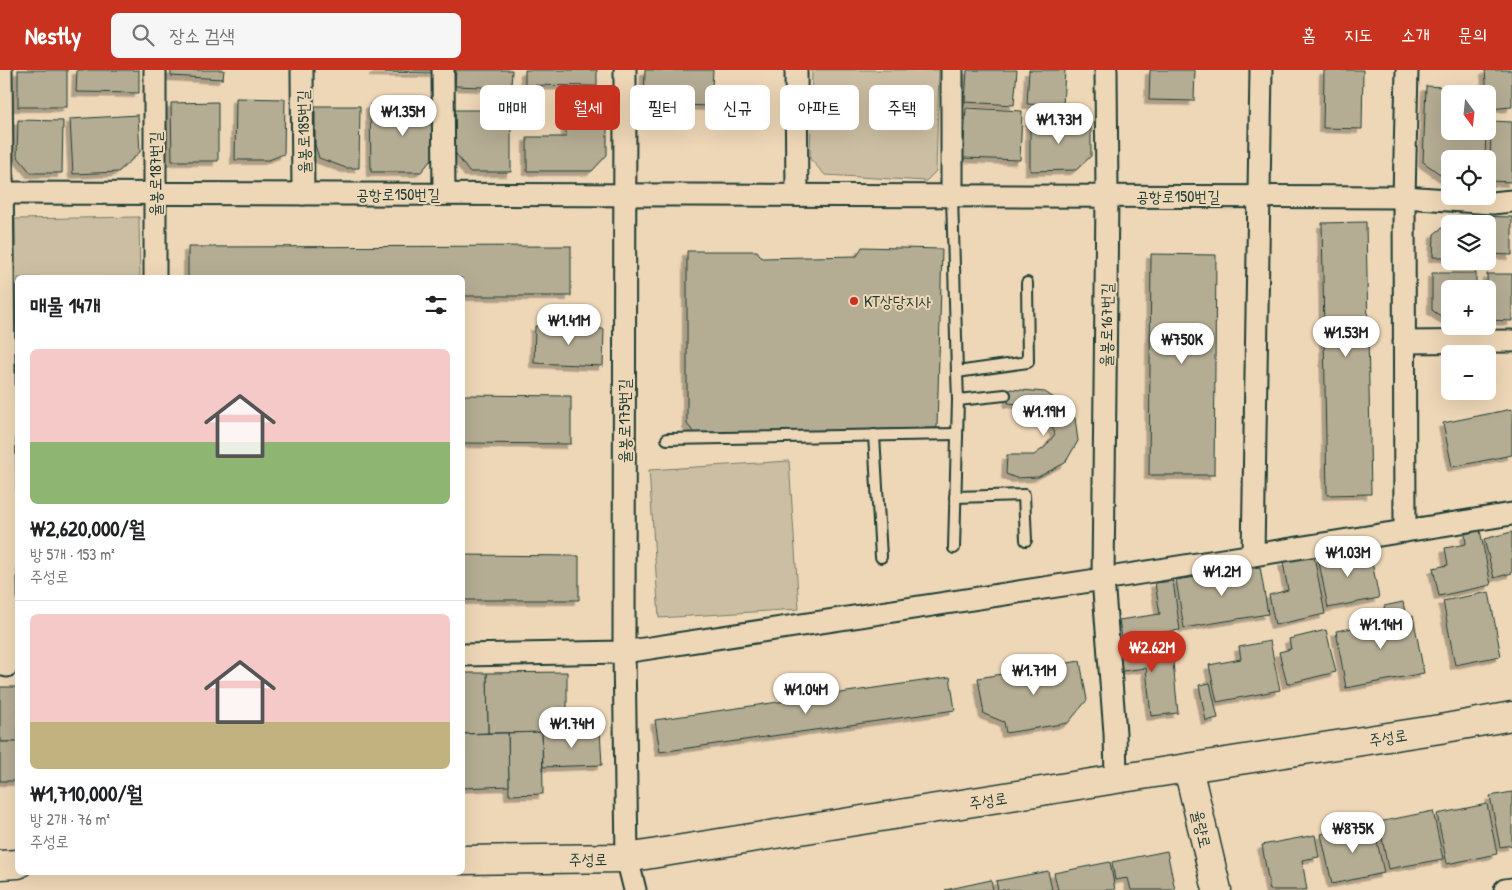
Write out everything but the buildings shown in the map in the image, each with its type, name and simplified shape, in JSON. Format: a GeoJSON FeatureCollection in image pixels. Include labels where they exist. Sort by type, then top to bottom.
{"type":"FeatureCollection","features":[{"type":"Feature","properties":{"kind":"street"},"geometry":{"type":"LineString","coordinates":[[1,70],[8,666]]}},
{"type":"Feature","properties":{"kind":"street","name":"율봉로187번길"},"geometry":{"type":"LineString","coordinates":[[155,70],[155,275]]}},
{"type":"Feature","properties":{"kind":"street","name":"율봉로185번길"},"geometry":{"type":"LineString","coordinates":[[302,70],[303,194]]}},
{"type":"Feature","properties":{"kind":"street"},"geometry":{"type":"LineString","coordinates":[[444,70],[444,194]]}},
{"type":"Feature","properties":{"kind":"street","name":"율봉로175번길"},"geometry":{"type":"LineString","coordinates":[[625,70],[624,652],[627,858],[635,890]]}},
{"type":"Feature","properties":{"kind":"street"},"geometry":{"type":"LineString","coordinates":[[796,70],[797,195]]}},
{"type":"Feature","properties":{"kind":"street"},"geometry":{"type":"LineString","coordinates":[[952,70],[952,196]]}},
{"type":"Feature","properties":{"kind":"street","name":"율봉로167번길"},"geometry":{"type":"LineString","coordinates":[[1106,70],[1104,579],[1115,733],[1116,779]]}},
{"type":"Feature","properties":{"kind":"street"},"geometry":{"type":"LineString","coordinates":[[1253,555],[1261,70]]}},
{"type":"Feature","properties":{"kind":"street"},"geometry":{"type":"LineString","coordinates":[[1405,531],[1404,197],[1407,70]]}},
{"type":"Feature","properties":{"kind":"street","name":"공항로150번길"},"geometry":{"type":"LineString","coordinates":[[1,193],[1259,196],[1404,197],[1492,202],[1512,201]]}},
{"type":"Feature","properties":{"kind":"street"},"geometry":{"type":"LineString","coordinates":[[1404,342],[1512,340]]}},
{"type":"Feature","properties":{"kind":"street"},"geometry":{"type":"LineString","coordinates":[[465,655],[624,652],[1104,579],[1512,514]]}},
{"type":"Feature","properties":{"kind":"street","name":"주성로"},"geometry":{"type":"LineString","coordinates":[[465,860],[627,858],[1512,716]]}},
{"type":"Feature","properties":{"kind":"street","name":"율량로"},"geometry":{"type":"LineString","coordinates":[[1188,768],[1217,890]]}},
{"type":"Feature","properties":{"kind":"street"},"geometry":{"type":"LineString","coordinates":[[0,865],[15,864]]}},
{"type":"Feature","properties":{"kind":"street"},"geometry":{"type":"LineString","coordinates":[[1505,890],[1512,889]]}},
{"type":"Feature","properties":{"kind":"lane"},"geometry":{"type":"LineString","coordinates":[[952,196],[958,400],[954,548]]}},
{"type":"Feature","properties":{"kind":"lane"},"geometry":{"type":"LineString","coordinates":[[957,372],[1028,362],[1028,283]]}},
{"type":"Feature","properties":{"kind":"lane"},"geometry":{"type":"LineString","coordinates":[[958,400],[1005,395]]}},
{"type":"Feature","properties":{"kind":"lane"},"geometry":{"type":"LineString","coordinates":[[667,439],[957,434]]}},
{"type":"Feature","properties":{"kind":"lane"},"geometry":{"type":"LineString","coordinates":[[874,435],[881,556]]}},
{"type":"Feature","properties":{"kind":"lane"},"geometry":{"type":"LineString","coordinates":[[955,497],[1024,495],[1026,540]]}},
{"type":"Feature","properties":{"kind":"shaded area"},"geometry":{"type":"Polygon","coordinates":[[[812,70],[939,70],[936,171],[926,181],[825,175],[810,159],[811,130],[859,130],[859,85],[812,85],[812,70]]]}},
{"type":"Feature","properties":{"kind":"shaded area"},"geometry":{"type":"Polygon","coordinates":[[[139,217],[140,275],[16,275],[15,219],[139,217]]]}},
{"type":"Feature","properties":{"kind":"shaded area"},"geometry":{"type":"Polygon","coordinates":[[[789,461],[799,609],[659,618],[649,470],[789,461]]]}},
{"type":"Feature","properties":{"kind":"place","name":"KT상당지사"},"geometry":{"type":"Point","coordinates":[854,301]}}]}
